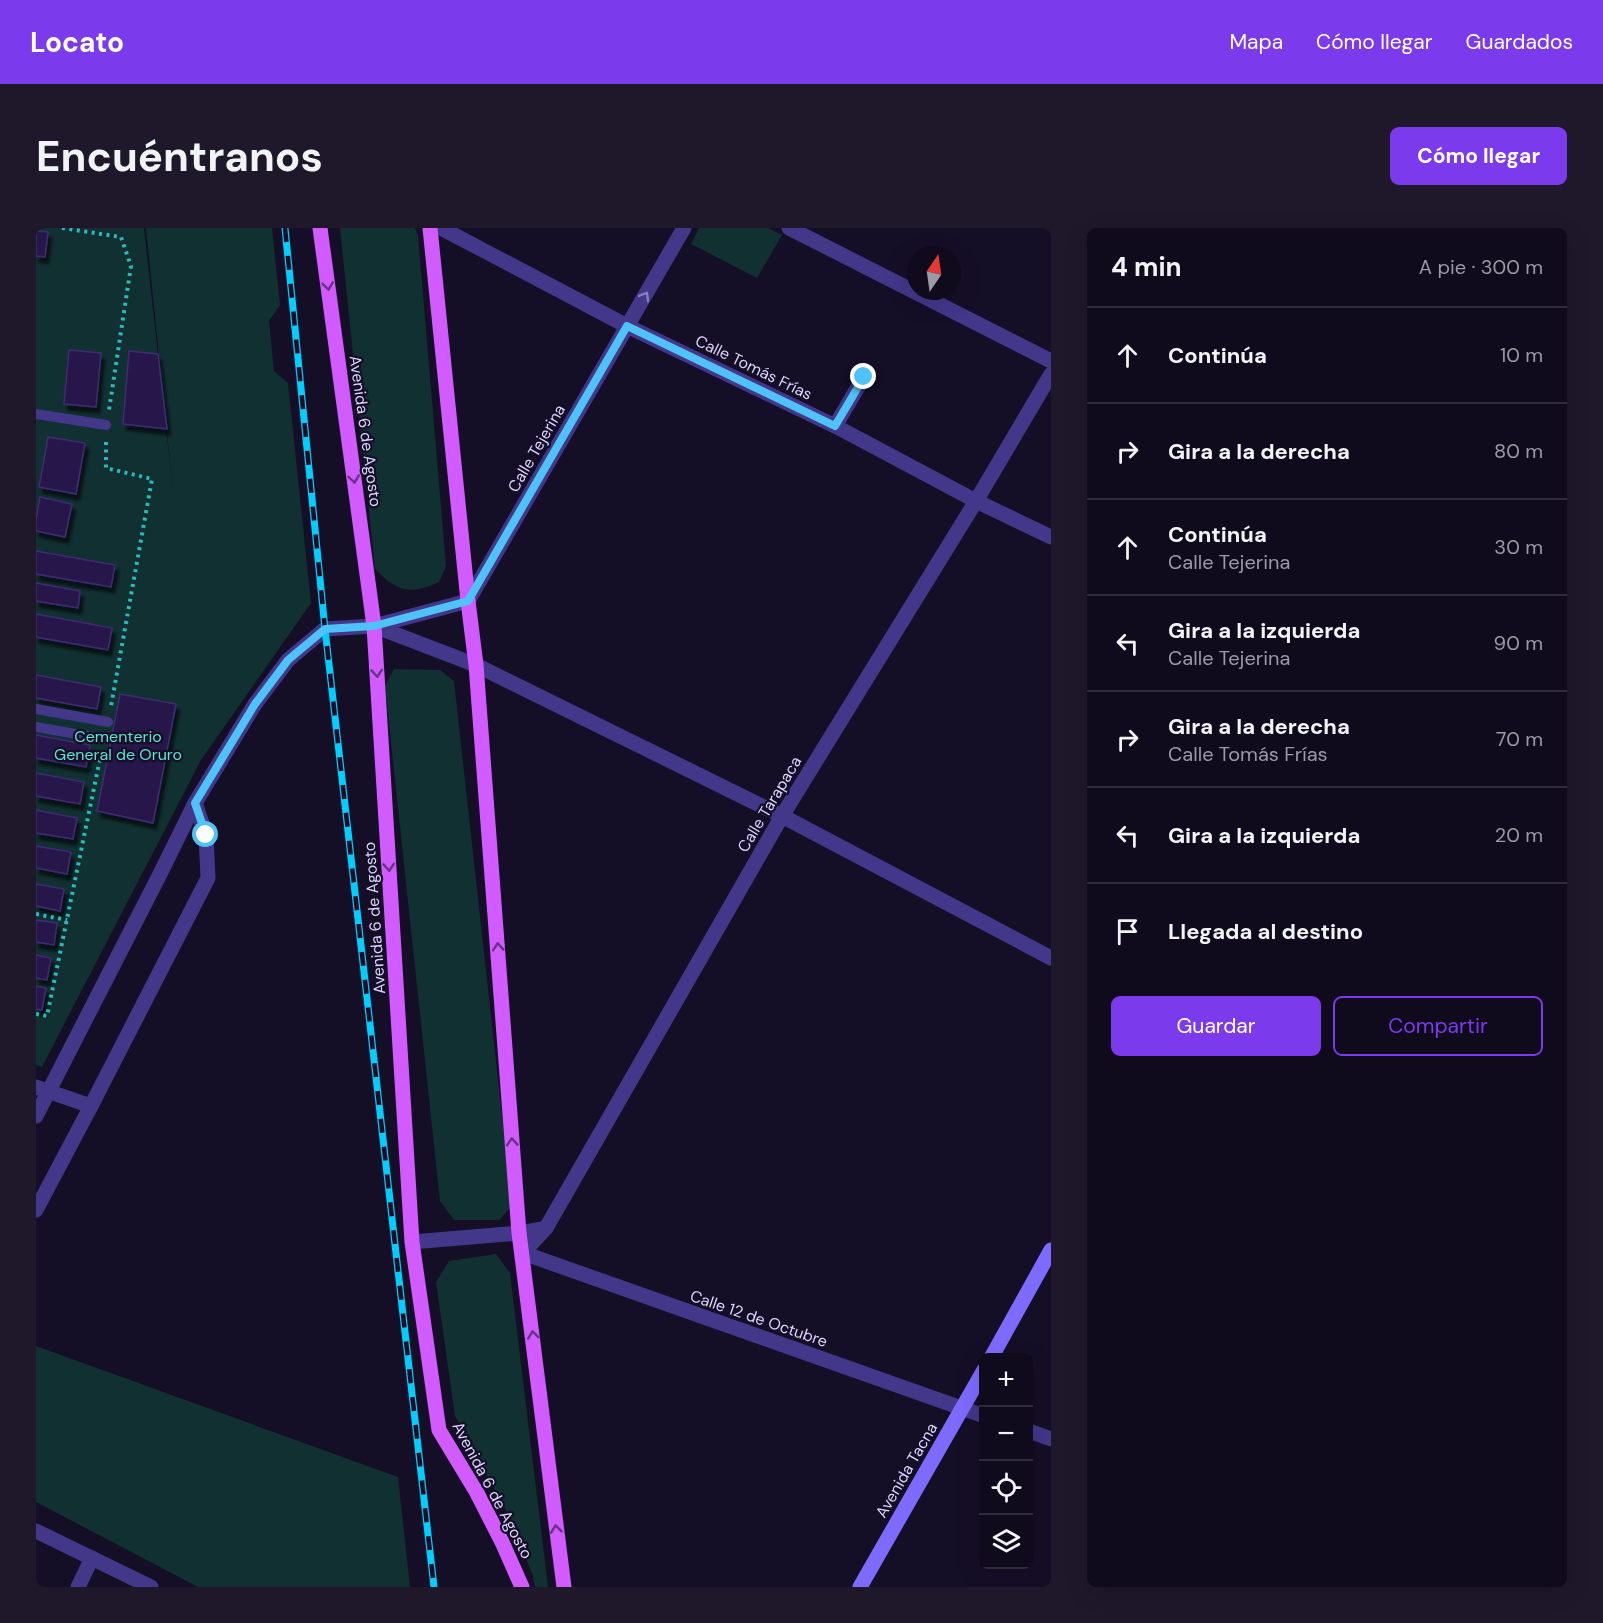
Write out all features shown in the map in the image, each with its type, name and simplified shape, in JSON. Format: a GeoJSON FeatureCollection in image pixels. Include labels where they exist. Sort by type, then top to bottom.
{"type":"FeatureCollection","features":[{"type":"Feature","properties":{"kind":"main road","name":"Avenida 6 de Agosto"},"geometry":{"type":"LineString","coordinates":[[320,228],[374,626],[412,1242],[439,1430],[477,1492],[522,1587]]}},
{"type":"Feature","properties":{"kind":"main road","name":"Avenida 6 de Agosto"},"geometry":{"type":"LineString","coordinates":[[430,228],[476,665],[519,1233],[564,1587]]}},
{"type":"Feature","properties":{"kind":"main road"},"geometry":{"type":"LineString","coordinates":[[994,1353],[1051,1250]]}},
{"type":"Feature","properties":{"kind":"main road","name":"Avenida Tacna"},"geometry":{"type":"LineString","coordinates":[[860,1587],[979,1379]]}},
{"type":"Feature","properties":{"kind":"street","name":"Calle Tomás Frías"},"geometry":{"type":"LineString","coordinates":[[441,228],[627,326],[835,426],[976,501],[1051,537]]}},
{"type":"Feature","properties":{"kind":"street","name":"Calle Tejerina"},"geometry":{"type":"LineString","coordinates":[[468,601],[684,228]]}},
{"type":"Feature","properties":{"kind":"street"},"geometry":{"type":"LineString","coordinates":[[789,228],[1051,361]]}},
{"type":"Feature","properties":{"kind":"street","name":"Calle Tarapaca"},"geometry":{"type":"LineString","coordinates":[[523,1253],[546,1228],[782,816],[976,501],[1051,374]]}},
{"type":"Feature","properties":{"kind":"street"},"geometry":{"type":"LineString","coordinates":[[835,426],[864,377]]}},
{"type":"Feature","properties":{"kind":"street"},"geometry":{"type":"LineString","coordinates":[[36,1116],[42,1089],[160,874],[195,803],[255,704],[288,660],[325,629],[374,626],[468,601]]}},
{"type":"Feature","properties":{"kind":"street"},"geometry":{"type":"LineString","coordinates":[[374,626],[476,665],[782,816],[1051,958]]}},
{"type":"Feature","properties":{"kind":"street"},"geometry":{"type":"LineString","coordinates":[[36,1210],[208,878],[206,835],[195,803]]}},
{"type":"Feature","properties":{"kind":"street"},"geometry":{"type":"LineString","coordinates":[[42,1089],[91,1106]]}},
{"type":"Feature","properties":{"kind":"street"},"geometry":{"type":"LineString","coordinates":[[412,1242],[519,1233],[546,1228]]}},
{"type":"Feature","properties":{"kind":"street","name":"Calle 12 de Octubre"},"geometry":{"type":"LineString","coordinates":[[523,1253],[979,1414]]}},
{"type":"Feature","properties":{"kind":"street"},"geometry":{"type":"LineString","coordinates":[[1033,1432],[1051,1439]]}},
{"type":"Feature","properties":{"kind":"street"},"geometry":{"type":"LineString","coordinates":[[36,1531],[151,1587]]}},
{"type":"Feature","properties":{"kind":"street"},"geometry":{"type":"LineString","coordinates":[[78,1587],[92,1558]]}},
{"type":"Feature","properties":{"kind":"lane"},"geometry":{"type":"LineString","coordinates":[[36,414],[106,425]]}},
{"type":"Feature","properties":{"kind":"lane"},"geometry":{"type":"LineString","coordinates":[[36,709],[108,722]]}},
{"type":"Feature","properties":{"kind":"lane"},"geometry":{"type":"LineString","coordinates":[[36,727],[104,739]]}},
{"type":"Feature","properties":{"kind":"path"},"geometry":{"type":"LineString","coordinates":[[62,228],[121,237],[131,266],[106,425],[106,468],[152,478],[108,722]]}},
{"type":"Feature","properties":{"kind":"path"},"geometry":{"type":"LineString","coordinates":[[36,1014],[47,1016],[104,739]]}},
{"type":"Feature","properties":{"kind":"path"},"geometry":{"type":"LineString","coordinates":[[36,914],[67,920]]}},
{"type":"Feature","properties":{"kind":"green space","name":"Cementerio General de Oruro"},"geometry":{"type":"Polygon","coordinates":[[[36,228],[144,228],[173,491],[146,228],[272,228],[280,305],[269,321],[274,371],[288,383],[311,603],[201,760],[42,1067],[36,1065],[36,228]]]}},
{"type":"Feature","properties":{"kind":"green space"},"geometry":{"type":"Polygon","coordinates":[[[340,228],[415,228],[418,236],[446,566],[439,582],[419,589],[411,590],[397,586],[375,569],[340,228]]]}},
{"type":"Feature","properties":{"kind":"green space"},"geometry":{"type":"Polygon","coordinates":[[[699,228],[768,228],[782,235],[757,278],[691,244],[699,228]]]}},
{"type":"Feature","properties":{"kind":"green space"},"geometry":{"type":"Polygon","coordinates":[[[394,669],[440,670],[454,681],[512,1206],[499,1220],[454,1220],[440,1201],[385,686],[394,669]]]}},
{"type":"Feature","properties":{"kind":"green space"},"geometry":{"type":"Polygon","coordinates":[[[496,1254],[510,1273],[548,1587],[535,1587],[533,1576],[509,1516],[455,1416],[436,1282],[449,1261],[496,1254]]]}},
{"type":"Feature","properties":{"kind":"green space"},"geometry":{"type":"Polygon","coordinates":[[[36,1346],[398,1477],[410,1587],[198,1587],[36,1502],[36,1346]]]}},
{"type":"Feature","properties":{"kind":"building"},"geometry":{"type":"Polygon","coordinates":[[[36,231],[48,232],[45,257],[36,256],[36,231]]]}},
{"type":"Feature","properties":{"kind":"building"},"geometry":{"type":"Polygon","coordinates":[[[69,350],[101,353],[96,407],[64,404],[69,350]]]}},
{"type":"Feature","properties":{"kind":"building"},"geometry":{"type":"Polygon","coordinates":[[[129,351],[158,354],[167,429],[123,424],[129,351]]]}},
{"type":"Feature","properties":{"kind":"building"},"geometry":{"type":"Polygon","coordinates":[[[48,437],[85,443],[76,494],[39,487],[48,437]]]}},
{"type":"Feature","properties":{"kind":"building"},"geometry":{"type":"Polygon","coordinates":[[[40,497],[72,504],[65,537],[36,531],[40,497]]]}},
{"type":"Feature","properties":{"kind":"building"},"geometry":{"type":"Polygon","coordinates":[[[36,551],[115,565],[111,587],[36,574],[36,551]]]}},
{"type":"Feature","properties":{"kind":"building"},"geometry":{"type":"Polygon","coordinates":[[[36,583],[80,591],[78,608],[36,601],[36,583]]]}},
{"type":"Feature","properties":{"kind":"building"},"geometry":{"type":"Polygon","coordinates":[[[36,614],[112,628],[108,650],[36,637],[36,614]]]}},
{"type":"Feature","properties":{"kind":"building"},"geometry":{"type":"Polygon","coordinates":[[[36,675],[101,687],[97,709],[36,698],[36,675]]]}},
{"type":"Feature","properties":{"kind":"building"},"geometry":{"type":"Polygon","coordinates":[[[120,694],[176,704],[153,823],[97,811],[120,694]]]}},
{"type":"Feature","properties":{"kind":"building"},"geometry":{"type":"Polygon","coordinates":[[[36,735],[90,745],[86,767],[36,758],[36,735]]]}},
{"type":"Feature","properties":{"kind":"building"},"geometry":{"type":"Polygon","coordinates":[[[36,773],[84,782],[80,804],[36,796],[36,773]]]}},
{"type":"Feature","properties":{"kind":"building"},"geometry":{"type":"Polygon","coordinates":[[[36,810],[77,818],[73,839],[36,833],[36,810]]]}},
{"type":"Feature","properties":{"kind":"building"},"geometry":{"type":"Polygon","coordinates":[[[36,846],[71,852],[67,874],[36,868],[36,846]]]}},
{"type":"Feature","properties":{"kind":"building"},"geometry":{"type":"Polygon","coordinates":[[[36,884],[64,889],[60,911],[36,906],[36,884]]]}},
{"type":"Feature","properties":{"kind":"building"},"geometry":{"type":"Polygon","coordinates":[[[36,920],[57,923],[54,945],[36,942],[36,920]]]}},
{"type":"Feature","properties":{"kind":"building"},"geometry":{"type":"Polygon","coordinates":[[[36,955],[51,958],[47,980],[36,978],[36,955]]]}},
{"type":"Feature","properties":{"kind":"building"},"geometry":{"type":"Polygon","coordinates":[[[36,986],[46,988],[42,1010],[36,1009],[36,986]]]}},
{"type":"Feature","properties":{"kind":"railway"},"geometry":{"type":"LineString","coordinates":[[285,228],[325,629],[434,1587]]}},
{"type":"Feature","properties":{"kind":"route"},"geometry":{"type":"LineString","coordinates":[[206,835],[195,803],[255,704],[288,660],[325,629],[374,626],[468,601],[627,326],[835,426],[864,377]]}}]}
